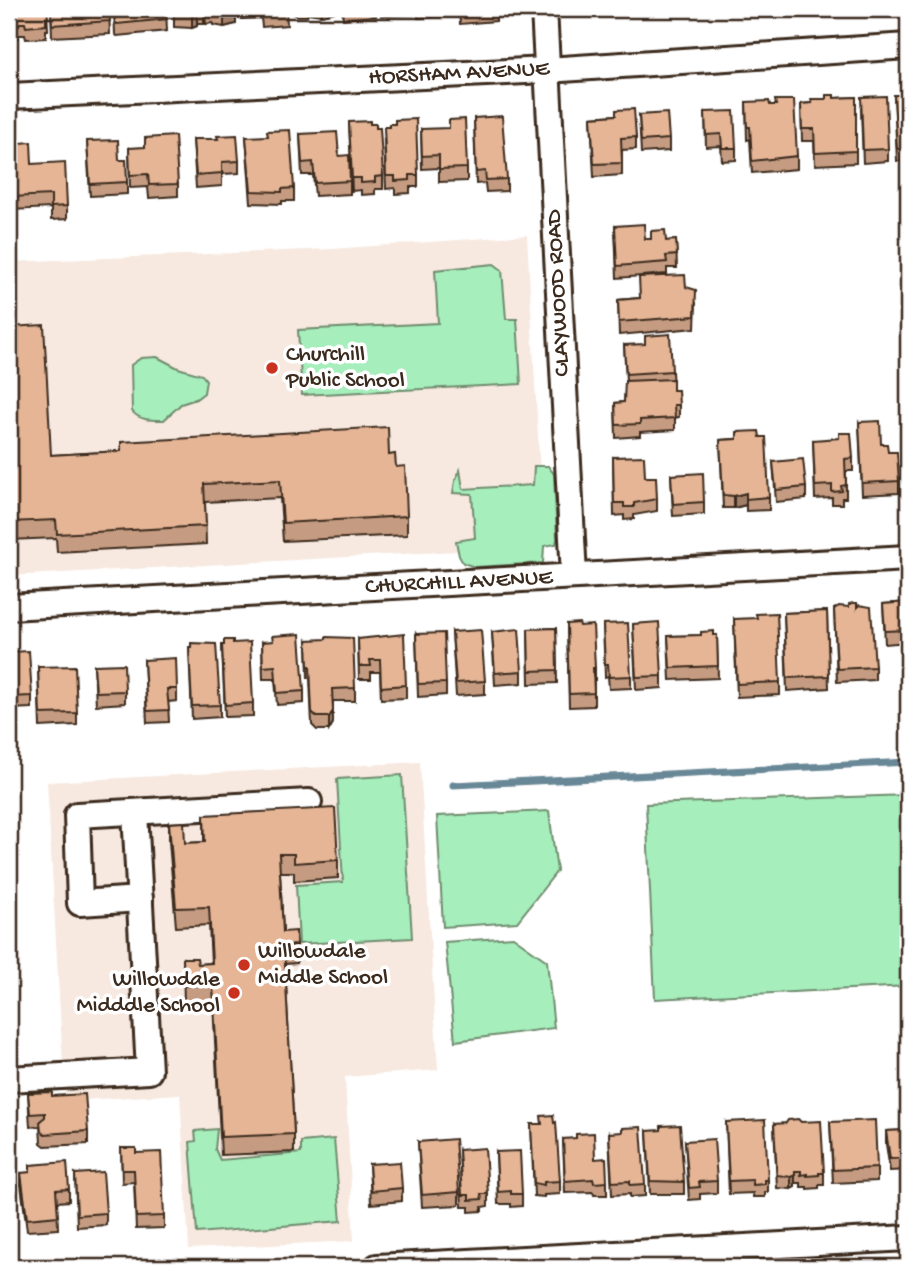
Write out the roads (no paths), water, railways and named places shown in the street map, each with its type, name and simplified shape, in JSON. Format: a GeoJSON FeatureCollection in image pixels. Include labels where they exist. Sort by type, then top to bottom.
{"type":"FeatureCollection","features":[{"type":"Feature","properties":{"kind":"street","name":"CLAYWOOD ROAD"},"geometry":{"type":"LineString","coordinates":[[544,9],[574,576]]}},
{"type":"Feature","properties":{"kind":"street","name":"HORSHAM AVENUE"},"geometry":{"type":"LineString","coordinates":[[9,96],[547,70],[908,46]]}},
{"type":"Feature","properties":{"kind":"street","name":"CHURCHILL AVENUE"},"geometry":{"type":"LineString","coordinates":[[9,607],[908,558]]}},
{"type":"Feature","properties":{"kind":"street"},"geometry":{"type":"LineString","coordinates":[[140,900],[80,903],[77,815],[309,803]]}},
{"type":"Feature","properties":{"kind":"street"},"geometry":{"type":"LineString","coordinates":[[9,1079],[149,1071],[135,811]]}},
{"type":"Feature","properties":{"kind":"street"},"geometry":{"type":"LineString","coordinates":[[394,1267],[908,1238]]}},
{"type":"Feature","properties":{"kind":"waterway"},"geometry":{"type":"LineString","coordinates":[[453,785],[908,762]]}},
{"type":"Feature","properties":{"kind":"place","name":"Churchill Public School"},"geometry":{"type":"Point","coordinates":[272,368]}},
{"type":"Feature","properties":{"kind":"place","name":"Willowdale Middle School"},"geometry":{"type":"Point","coordinates":[244,965]}},
{"type":"Feature","properties":{"kind":"place","name":"Willowdale Midddle School"},"geometry":{"type":"Point","coordinates":[234,993]}}]}
